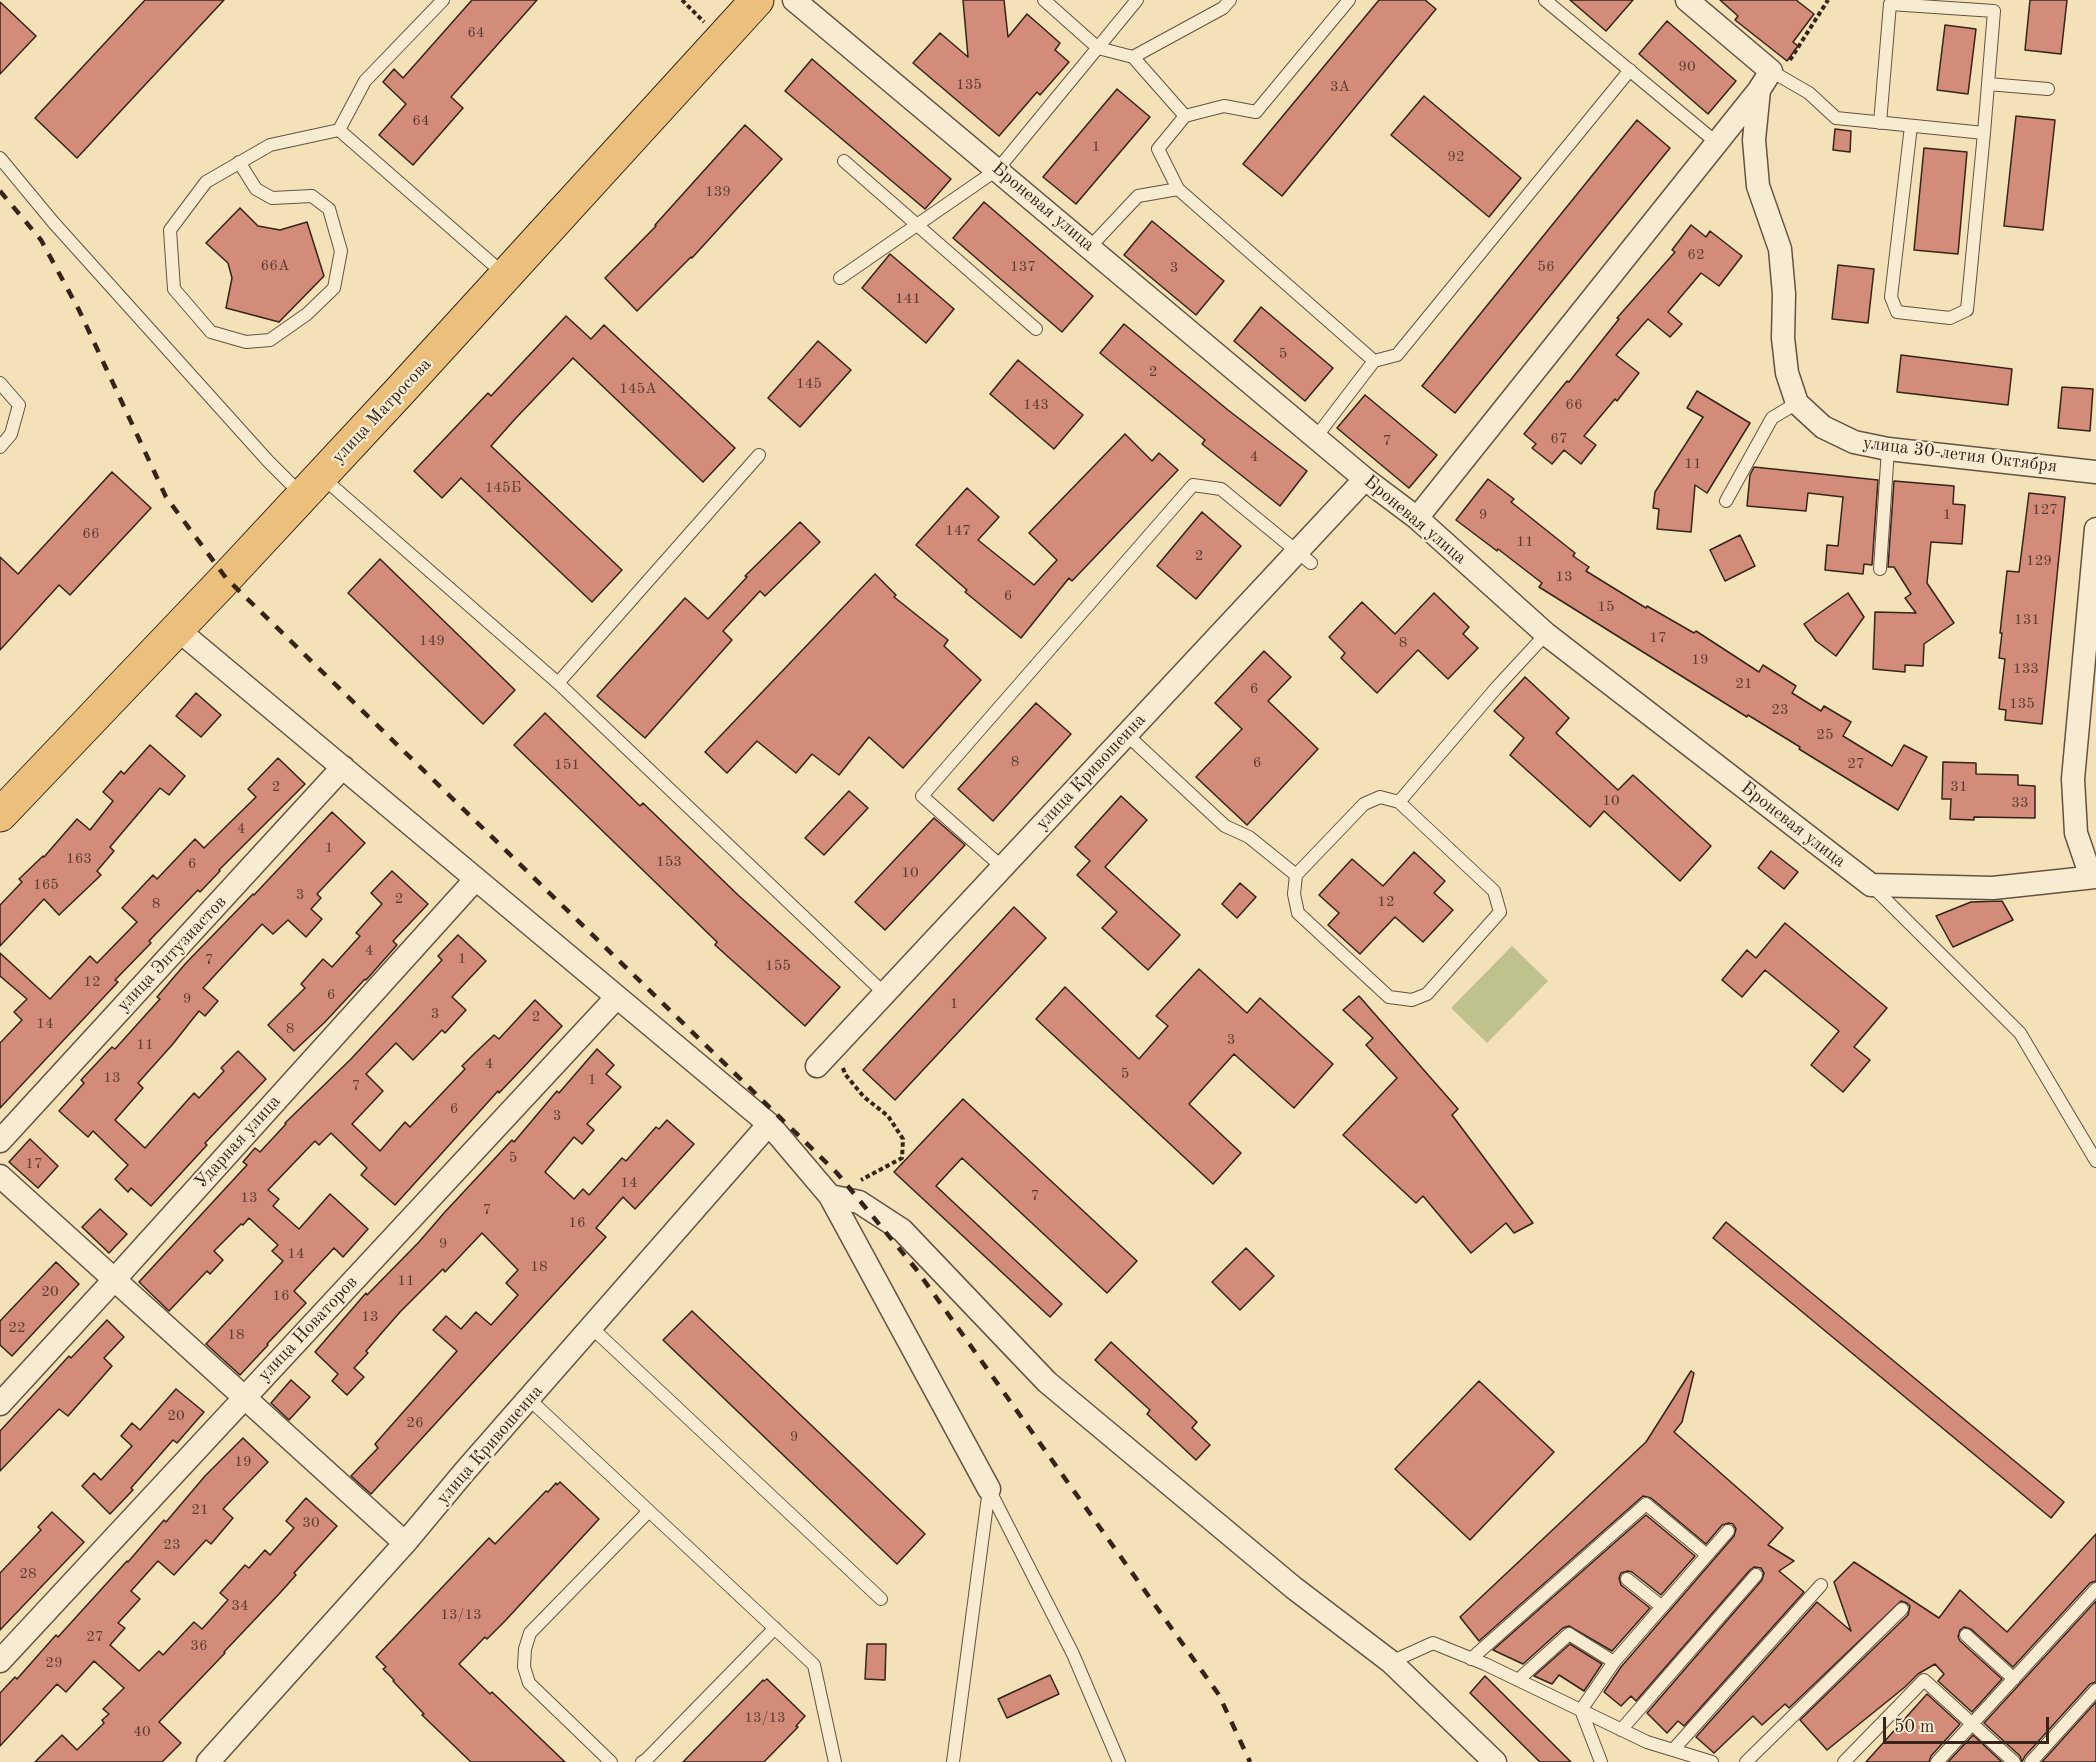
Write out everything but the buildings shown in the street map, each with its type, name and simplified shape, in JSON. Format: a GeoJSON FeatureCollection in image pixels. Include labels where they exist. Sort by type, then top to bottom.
{"type":"FeatureCollection","features":[{"type":"Feature","properties":{"kind":"highway","name":"улица Матросова"},"geometry":{"type":"LineString","coordinates":[[0,815],[312,486],[757,0]]}},
{"type":"Feature","properties":{"kind":"street","name":"Броневая улица"},"geometry":{"type":"LineString","coordinates":[[794,0],[1365,479],[1417,518],[1546,634],[1871,885]]}},
{"type":"Feature","properties":{"kind":"street"},"geometry":{"type":"LineString","coordinates":[[1417,518],[1765,80],[1687,0]]}},
{"type":"Feature","properties":{"kind":"street","name":"улица 30-летия Октября"},"geometry":{"type":"LineString","coordinates":[[1765,80],[1754,140],[1758,186],[1780,249],[1784,294],[1783,338],[1787,373],[1797,403],[1823,427],[1854,442],[1888,449],[2096,472]]}},
{"type":"Feature","properties":{"kind":"street","name":"улица Кривошеина"},"geometry":{"type":"LineString","coordinates":[[817,1065],[1126,734],[1304,557],[1365,479]]}},
{"type":"Feature","properties":{"kind":"street"},"geometry":{"type":"LineString","coordinates":[[1871,885],[1993,888],[2094,877],[2076,833],[2073,779],[2096,529]]}},
{"type":"Feature","properties":{"kind":"street"},"geometry":{"type":"LineString","coordinates":[[177,629],[769,1124],[830,1196],[989,1489]]}},
{"type":"Feature","properties":{"kind":"street","name":"улица Энтузиастов"},"geometry":{"type":"LineString","coordinates":[[0,1141],[343,767]]}},
{"type":"Feature","properties":{"kind":"street","name":"Ударная улица"},"geometry":{"type":"LineString","coordinates":[[0,1404],[475,880]]}},
{"type":"Feature","properties":{"kind":"street","name":"улица Новаторов"},"geometry":{"type":"LineString","coordinates":[[0,1661],[616,998]]}},
{"type":"Feature","properties":{"kind":"street","name":"улица Кривошеина"},"geometry":{"type":"LineString","coordinates":[[208,1762],[405,1543],[465,1471],[769,1124]]}},
{"type":"Feature","properties":{"kind":"street"},"geometry":{"type":"LineString","coordinates":[[0,1176],[405,1543]]}},
{"type":"Feature","properties":{"kind":"street"},"geometry":{"type":"LineString","coordinates":[[830,1196],[860,1202],[902,1230],[1047,1382],[1294,1588],[1391,1662],[1495,1762]]}},
{"type":"Feature","properties":{"kind":"lane"},"geometry":{"type":"LineString","coordinates":[[239,162],[256,189],[264,194],[272,198],[312,196],[329,209],[341,251],[334,288],[307,314],[270,340],[246,342],[211,332],[174,289],[170,230],[206,182],[239,162],[270,145],[339,130],[365,81],[443,0]]}},
{"type":"Feature","properties":{"kind":"lane"},"geometry":{"type":"LineString","coordinates":[[1044,0],[1098,48],[1133,57],[1185,116]]}},
{"type":"Feature","properties":{"kind":"lane"},"geometry":{"type":"LineString","coordinates":[[840,278],[998,169],[1137,0]]}},
{"type":"Feature","properties":{"kind":"lane"},"geometry":{"type":"LineString","coordinates":[[1133,57],[1223,8],[1230,0]]}},
{"type":"Feature","properties":{"kind":"lane"},"geometry":{"type":"LineString","coordinates":[[1349,0],[1256,112],[1224,106],[1185,116],[1158,149],[1178,189],[1374,361]]}},
{"type":"Feature","properties":{"kind":"lane"},"geometry":{"type":"LineString","coordinates":[[1545,0],[1716,143]]}},
{"type":"Feature","properties":{"kind":"lane"},"geometry":{"type":"LineString","coordinates":[[1880,123],[1890,4],[1994,11],[1967,309],[1950,318],[1897,312],[1891,297],[1911,126]]}},
{"type":"Feature","properties":{"kind":"lane"},"geometry":{"type":"LineString","coordinates":[[1316,437],[1374,361],[1397,355],[1630,70]]}},
{"type":"Feature","properties":{"kind":"lane"},"geometry":{"type":"LineString","coordinates":[[1765,80],[1809,93],[1836,118],[1984,133]]}},
{"type":"Feature","properties":{"kind":"lane"},"geometry":{"type":"LineString","coordinates":[[1988,84],[2048,89]]}},
{"type":"Feature","properties":{"kind":"lane"},"geometry":{"type":"LineString","coordinates":[[339,130],[505,274]]}},
{"type":"Feature","properties":{"kind":"lane"},"geometry":{"type":"LineString","coordinates":[[0,158],[53,222],[260,452],[312,486],[558,683],[884,993]]}},
{"type":"Feature","properties":{"kind":"lane"},"geometry":{"type":"LineString","coordinates":[[844,161],[1036,329]]}},
{"type":"Feature","properties":{"kind":"lane"},"geometry":{"type":"LineString","coordinates":[[1090,247],[1138,196],[1178,189]]}},
{"type":"Feature","properties":{"kind":"lane"},"geometry":{"type":"LineString","coordinates":[[0,383],[19,405],[11,434],[0,447]]}},
{"type":"Feature","properties":{"kind":"lane"},"geometry":{"type":"LineString","coordinates":[[1726,501],[1772,418],[1797,403]]}},
{"type":"Feature","properties":{"kind":"lane"},"geometry":{"type":"LineString","coordinates":[[1880,569],[1888,449]]}},
{"type":"Feature","properties":{"kind":"lane"},"geometry":{"type":"LineString","coordinates":[[558,683],[759,455]]}},
{"type":"Feature","properties":{"kind":"lane"},"geometry":{"type":"LineString","coordinates":[[1002,867],[922,796],[1193,485],[1221,489],[1304,557]]}},
{"type":"Feature","properties":{"kind":"lane"},"geometry":{"type":"LineString","coordinates":[[1399,802],[1497,687],[1546,634]]}},
{"type":"Feature","properties":{"kind":"lane"},"geometry":{"type":"LineString","coordinates":[[1126,734],[1225,826],[1249,837],[1296,875]]}},
{"type":"Feature","properties":{"kind":"lane"},"geometry":{"type":"LineString","coordinates":[[1380,797],[1399,802],[1494,891],[1500,912],[1427,994],[1412,1000],[1389,997],[1298,913],[1294,894],[1296,875],[1364,804],[1380,797]]}},
{"type":"Feature","properties":{"kind":"lane"},"geometry":{"type":"LineString","coordinates":[[1871,885],[2020,1033],[2096,1161]]}},
{"type":"Feature","properties":{"kind":"lane"},"geometry":{"type":"LineString","coordinates":[[592,1328],[881,1599]]}},
{"type":"Feature","properties":{"kind":"lane"},"geometry":{"type":"LineString","coordinates":[[529,1400],[814,1665],[832,1760]]}},
{"type":"Feature","properties":{"kind":"lane"},"geometry":{"type":"LineString","coordinates":[[953,1762],[989,1489]]}},
{"type":"Feature","properties":{"kind":"lane"},"geometry":{"type":"LineString","coordinates":[[989,1489],[1073,1654],[1119,1762]]}},
{"type":"Feature","properties":{"kind":"lane"},"geometry":{"type":"LineString","coordinates":[[1472,1659],[1646,1504],[1707,1555]]}},
{"type":"Feature","properties":{"kind":"lane"},"geometry":{"type":"LineString","coordinates":[[611,1762],[529,1683],[524,1667],[525,1649],[530,1633],[649,1511]]}},
{"type":"Feature","properties":{"kind":"lane"},"geometry":{"type":"LineString","coordinates":[[1581,1710],[1614,1662],[1728,1531]]}},
{"type":"Feature","properties":{"kind":"lane"},"geometry":{"type":"LineString","coordinates":[[1621,1730],[1756,1575]]}},
{"type":"Feature","properties":{"kind":"lane"},"geometry":{"type":"LineString","coordinates":[[1626,1579],[1661,1606]]}},
{"type":"Feature","properties":{"kind":"lane"},"geometry":{"type":"LineString","coordinates":[[1673,1750],[1821,1585]]}},
{"type":"Feature","properties":{"kind":"lane"},"geometry":{"type":"LineString","coordinates":[[1937,1762],[2096,1589]]}},
{"type":"Feature","properties":{"kind":"lane"},"geometry":{"type":"LineString","coordinates":[[1746,1762],[1902,1609]]}},
{"type":"Feature","properties":{"kind":"lane"},"geometry":{"type":"LineString","coordinates":[[642,1762],[775,1628]]}},
{"type":"Feature","properties":{"kind":"lane"},"geometry":{"type":"LineString","coordinates":[[1518,1680],[1569,1634],[1614,1662]]}},
{"type":"Feature","properties":{"kind":"lane"},"geometry":{"type":"LineString","coordinates":[[1966,1635],[2014,1679]]}},
{"type":"Feature","properties":{"kind":"lane"},"geometry":{"type":"LineString","coordinates":[[1391,1662],[1433,1643],[1518,1680],[1647,1742],[1712,1762]]}},
{"type":"Feature","properties":{"kind":"lane"},"geometry":{"type":"LineString","coordinates":[[1844,1762],[1924,1680],[2014,1762]]}},
{"type":"Feature","properties":{"kind":"lane"},"geometry":{"type":"LineString","coordinates":[[2031,1762],[2096,1690]]}},
{"type":"Feature","properties":{"kind":"lane"},"geometry":{"type":"LineString","coordinates":[[1581,1710],[1601,1762]]}},
{"type":"Feature","properties":{"kind":"path"},"geometry":{"type":"LineString","coordinates":[[1765,80],[1788,64],[1828,0]]}},
{"type":"Feature","properties":{"kind":"path"},"geometry":{"type":"LineString","coordinates":[[837,1044],[845,1074],[864,1097],[888,1116],[903,1139],[902,1158],[859,1181]]}},
{"type":"Feature","properties":{"kind":"green space"},"geometry":{"type":"Polygon","coordinates":[[[1512,946],[1548,981],[1487,1043],[1451,1008],[1512,946]]]}},
{"type":"Feature","properties":{"kind":"railway"},"geometry":{"type":"LineString","coordinates":[[0,191],[41,240],[79,310],[166,497],[226,578],[837,1173],[916,1269],[1219,1695],[1250,1762]]}}]}
